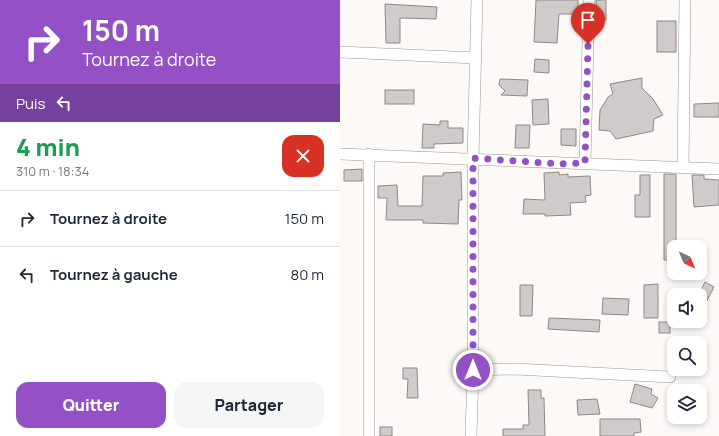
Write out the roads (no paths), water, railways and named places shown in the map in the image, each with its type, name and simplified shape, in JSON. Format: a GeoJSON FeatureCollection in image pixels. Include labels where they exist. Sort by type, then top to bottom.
{"type":"FeatureCollection","features":[{"type":"Feature","properties":{"kind":"street"},"geometry":{"type":"LineString","coordinates":[[471,436],[473,370],[473,158],[477,0]]}},
{"type":"Feature","properties":{"kind":"street"},"geometry":{"type":"LineString","coordinates":[[585,163],[589,0]]}},
{"type":"Feature","properties":{"kind":"street"},"geometry":{"type":"LineString","coordinates":[[683,167],[685,0]]}},
{"type":"Feature","properties":{"kind":"street"},"geometry":{"type":"LineString","coordinates":[[340,52],[476,58]]}},
{"type":"Feature","properties":{"kind":"street"},"geometry":{"type":"LineString","coordinates":[[340,154],[473,158],[560,164],[585,163],[719,169]]}},
{"type":"Feature","properties":{"kind":"street"},"geometry":{"type":"LineString","coordinates":[[369,436],[370,154]]}},
{"type":"Feature","properties":{"kind":"street"},"geometry":{"type":"LineString","coordinates":[[473,370],[515,369],[670,377]]}}]}
